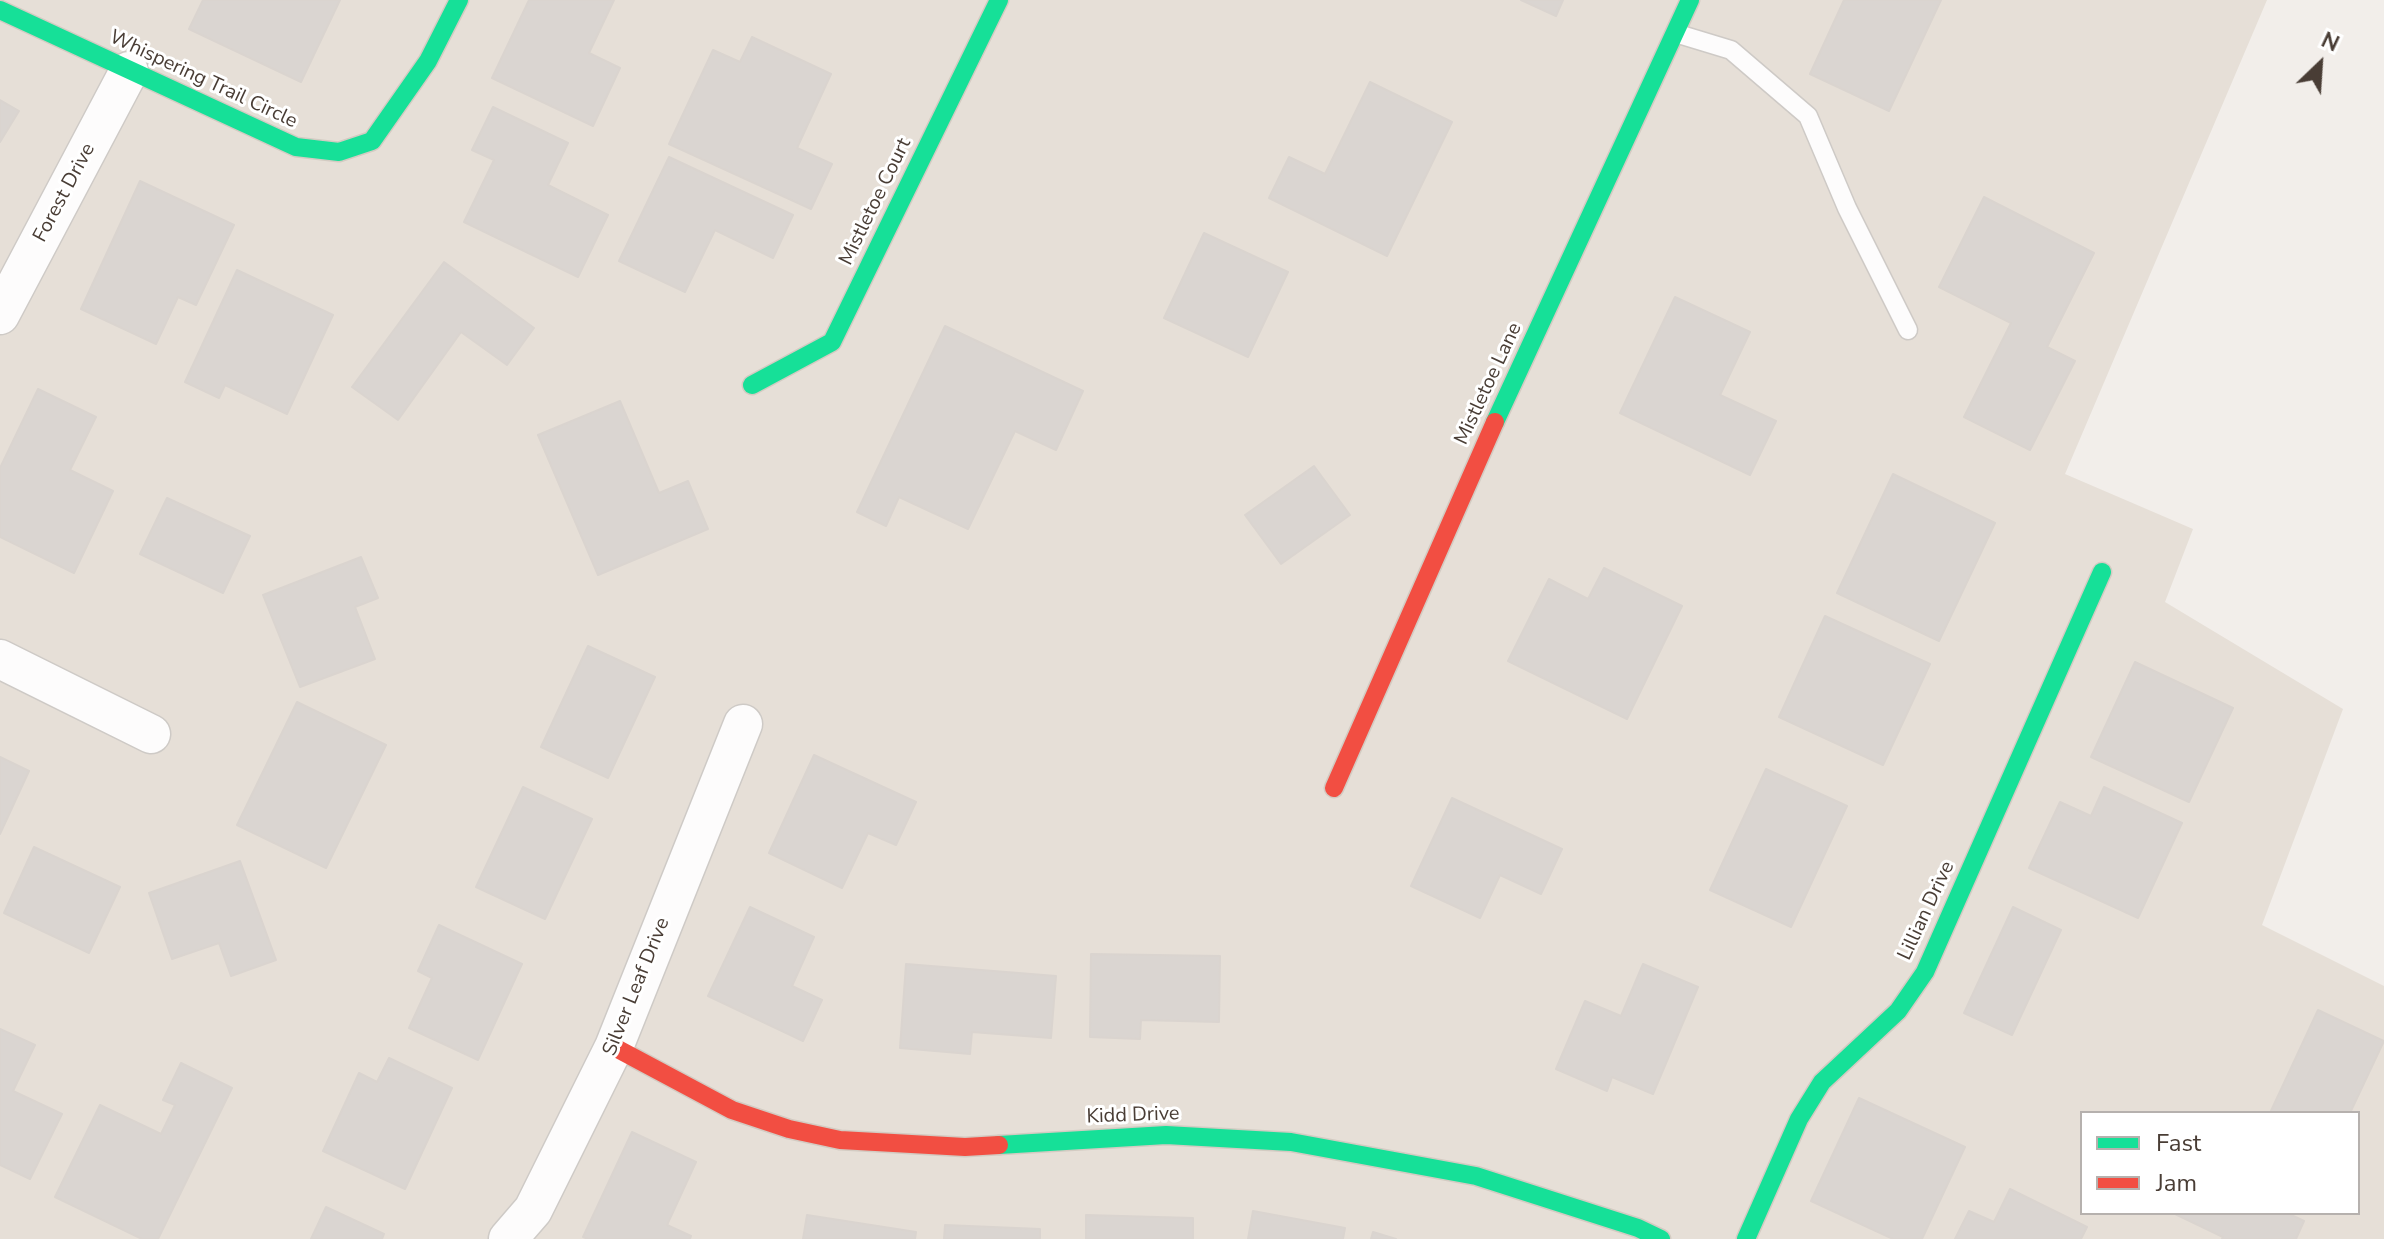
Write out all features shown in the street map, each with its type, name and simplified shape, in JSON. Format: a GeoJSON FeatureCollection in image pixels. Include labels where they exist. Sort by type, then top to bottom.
{"type":"FeatureCollection","features":[{"type":"Feature","properties":{"kind":"street","name":"Whispering Trail Circle"},"geometry":{"type":"LineString","coordinates":[[0,10],[296,147],[339,152],[372,141],[428,61],[459,0]]}},
{"type":"Feature","properties":{"kind":"street","name":"Mistletoe Court"},"geometry":{"type":"LineString","coordinates":[[752,385],[832,342],[999,0]]}},
{"type":"Feature","properties":{"kind":"street","name":"Mistletoe Lane"},"geometry":{"type":"LineString","coordinates":[[1334,788],[1479,458],[1690,0]]}},
{"type":"Feature","properties":{"kind":"street","name":"Forest Drive"},"geometry":{"type":"LineString","coordinates":[[0,315],[129,71]]}},
{"type":"Feature","properties":{"kind":"street","name":"Lillian Drive"},"geometry":{"type":"LineString","coordinates":[[1746,1239],[1799,1119],[1822,1082],[1898,1011],[1925,972],[2102,572]]}},
{"type":"Feature","properties":{"kind":"street"},"geometry":{"type":"LineString","coordinates":[[0,659],[151,734]]}},
{"type":"Feature","properties":{"kind":"street","name":"Silver Leaf Drive"},"geometry":{"type":"LineString","coordinates":[[508,1239],[533,1210],[614,1047],[743,724]]}},
{"type":"Feature","properties":{"kind":"street","name":"Kidd Drive"},"geometry":{"type":"LineString","coordinates":[[614,1047],[732,1110],[789,1129],[840,1140],[965,1147],[1166,1135],[1291,1142],[1476,1176],[1638,1228],[1661,1239]]}},
{"type":"Feature","properties":{"kind":"lane"},"geometry":{"type":"LineString","coordinates":[[1675,33],[1731,50],[1808,116],[1847,208],[1908,330]]}},
{"type":"Feature","properties":{"kind":"shaded area"},"geometry":{"type":"Polygon","coordinates":[[[0,0],[2267,0],[2065,474],[2193,529],[2165,602],[2343,709],[2262,925],[2384,986],[2384,1239],[0,1239],[0,0]]]}},
{"type":"Feature","properties":{"kind":"building"},"geometry":{"type":"Polygon","coordinates":[[[203,0],[340,0],[301,82],[189,29],[203,0]]]}},
{"type":"Feature","properties":{"kind":"building"},"geometry":{"type":"Polygon","coordinates":[[[529,0],[614,0],[589,53],[620,68],[593,126],[492,78],[529,0]]]}},
{"type":"Feature","properties":{"kind":"building"},"geometry":{"type":"Polygon","coordinates":[[[1521,0],[1563,0],[1556,16],[1521,0]]]}},
{"type":"Feature","properties":{"kind":"building"},"geometry":{"type":"Polygon","coordinates":[[[1844,0],[1941,0],[1889,111],[1810,74],[1844,0]]]}},
{"type":"Feature","properties":{"kind":"building"},"geometry":{"type":"Polygon","coordinates":[[[752,37],[831,74],[797,148],[832,164],[811,209],[669,144],[713,50],[740,62],[752,37]]]}},
{"type":"Feature","properties":{"kind":"building"},"geometry":{"type":"Polygon","coordinates":[[[1370,82],[1452,122],[1387,256],[1269,198],[1289,157],[1325,174],[1370,82]]]}},
{"type":"Feature","properties":{"kind":"building"},"geometry":{"type":"Polygon","coordinates":[[[0,100],[19,111],[0,142],[0,100]]]}},
{"type":"Feature","properties":{"kind":"building"},"geometry":{"type":"Polygon","coordinates":[[[493,107],[568,143],[548,185],[608,215],[578,277],[464,222],[494,160],[472,150],[493,107]]]}},
{"type":"Feature","properties":{"kind":"building"},"geometry":{"type":"Polygon","coordinates":[[[669,157],[793,215],[773,258],[715,230],[685,292],[619,261],[669,157]]]}},
{"type":"Feature","properties":{"kind":"building"},"geometry":{"type":"Polygon","coordinates":[[[140,181],[234,225],[196,305],[178,297],[156,344],[81,309],[140,181]]]}},
{"type":"Feature","properties":{"kind":"building"},"geometry":{"type":"Polygon","coordinates":[[[1984,197],[2094,253],[2047,347],[2075,361],[2030,450],[1964,417],[2011,323],[1939,287],[1984,197]]]}},
{"type":"Feature","properties":{"kind":"building"},"geometry":{"type":"Polygon","coordinates":[[[1204,233],[1288,272],[1248,357],[1164,318],[1204,233]]]}},
{"type":"Feature","properties":{"kind":"building"},"geometry":{"type":"Polygon","coordinates":[[[444,262],[534,328],[507,365],[461,332],[398,420],[352,387],[444,262]]]}},
{"type":"Feature","properties":{"kind":"building"},"geometry":{"type":"Polygon","coordinates":[[[237,270],[333,315],[287,414],[225,385],[219,398],[185,382],[237,270]]]}},
{"type":"Feature","properties":{"kind":"building"},"geometry":{"type":"Polygon","coordinates":[[[1675,297],[1750,332],[1720,395],[1776,421],[1750,475],[1620,413],[1675,297]]]}},
{"type":"Feature","properties":{"kind":"building"},"geometry":{"type":"Polygon","coordinates":[[[945,326],[1083,391],[1056,450],[1015,431],[968,529],[899,497],[886,526],[857,512],[945,326]]]}},
{"type":"Feature","properties":{"kind":"building"},"geometry":{"type":"Polygon","coordinates":[[[38,389],[96,417],[70,470],[113,491],[74,573],[0,537],[0,468],[38,389]]]}},
{"type":"Feature","properties":{"kind":"building"},"geometry":{"type":"Polygon","coordinates":[[[620,401],[659,493],[688,481],[708,529],[598,575],[538,435],[620,401]]]}},
{"type":"Feature","properties":{"kind":"building"},"geometry":{"type":"Polygon","coordinates":[[[1314,466],[1350,515],[1281,564],[1245,515],[1314,466]]]}},
{"type":"Feature","properties":{"kind":"building"},"geometry":{"type":"Polygon","coordinates":[[[1893,474],[1995,523],[1939,641],[1837,593],[1893,474]]]}},
{"type":"Feature","properties":{"kind":"building"},"geometry":{"type":"Polygon","coordinates":[[[167,498],[250,536],[223,593],[140,554],[167,498]]]}},
{"type":"Feature","properties":{"kind":"building"},"geometry":{"type":"Polygon","coordinates":[[[361,557],[378,598],[355,607],[375,659],[300,687],[263,595],[361,557]]]}},
{"type":"Feature","properties":{"kind":"building"},"geometry":{"type":"Polygon","coordinates":[[[1604,568],[1682,606],[1627,719],[1508,661],[1549,579],[1588,599],[1604,568]]]}},
{"type":"Feature","properties":{"kind":"building"},"geometry":{"type":"Polygon","coordinates":[[[1825,616],[1930,664],[1883,765],[1779,717],[1825,616]]]}},
{"type":"Feature","properties":{"kind":"building"},"geometry":{"type":"Polygon","coordinates":[[[588,646],[655,677],[608,778],[541,747],[588,646]]]}},
{"type":"Feature","properties":{"kind":"building"},"geometry":{"type":"Polygon","coordinates":[[[2135,662],[2233,708],[2189,802],[2091,757],[2135,662]]]}},
{"type":"Feature","properties":{"kind":"building"},"geometry":{"type":"Polygon","coordinates":[[[297,702],[386,745],[326,868],[237,825],[297,702]]]}},
{"type":"Feature","properties":{"kind":"building"},"geometry":{"type":"Polygon","coordinates":[[[814,755],[916,802],[896,845],[868,833],[842,888],[769,853],[814,755]]]}},
{"type":"Feature","properties":{"kind":"building"},"geometry":{"type":"Polygon","coordinates":[[[0,757],[29,771],[0,834],[0,757]]]}},
{"type":"Feature","properties":{"kind":"building"},"geometry":{"type":"Polygon","coordinates":[[[1766,769],[1847,806],[1791,927],[1710,890],[1766,769]]]}},
{"type":"Feature","properties":{"kind":"building"},"geometry":{"type":"Polygon","coordinates":[[[523,787],[592,819],[545,919],[476,887],[523,787]]]}},
{"type":"Feature","properties":{"kind":"building"},"geometry":{"type":"Polygon","coordinates":[[[2104,787],[2182,823],[2138,918],[2029,868],[2060,802],[2091,816],[2104,787]]]}},
{"type":"Feature","properties":{"kind":"building"},"geometry":{"type":"Polygon","coordinates":[[[1452,798],[1562,849],[1541,894],[1500,875],[1480,918],[1411,886],[1452,798]]]}},
{"type":"Feature","properties":{"kind":"building"},"geometry":{"type":"Polygon","coordinates":[[[34,847],[120,887],[89,953],[4,913],[34,847]]]}},
{"type":"Feature","properties":{"kind":"building"},"geometry":{"type":"Polygon","coordinates":[[[240,861],[276,960],[231,976],[219,943],[172,959],[149,893],[240,861]]]}},
{"type":"Feature","properties":{"kind":"building"},"geometry":{"type":"Polygon","coordinates":[[[750,907],[814,937],[792,986],[822,1000],[803,1041],[708,996],[750,907]]]}},
{"type":"Feature","properties":{"kind":"building"},"geometry":{"type":"Polygon","coordinates":[[[2013,907],[2061,930],[2012,1035],[1964,1013],[2013,907]]]}},
{"type":"Feature","properties":{"kind":"building"},"geometry":{"type":"Polygon","coordinates":[[[439,925],[522,964],[478,1060],[409,1028],[432,978],[418,971],[439,925]]]}},
{"type":"Feature","properties":{"kind":"building"},"geometry":{"type":"Polygon","coordinates":[[[1091,954],[1220,956],[1219,1022],[1141,1020],[1140,1039],[1090,1037],[1091,954]]]}},
{"type":"Feature","properties":{"kind":"building"},"geometry":{"type":"Polygon","coordinates":[[[906,964],[1056,976],[1051,1038],[972,1032],[970,1054],[900,1048],[906,964]]]}},
{"type":"Feature","properties":{"kind":"building"},"geometry":{"type":"Polygon","coordinates":[[[1643,964],[1698,987],[1653,1094],[1612,1077],[1607,1091],[1556,1069],[1585,1001],[1621,1016],[1643,964]]]}},
{"type":"Feature","properties":{"kind":"building"},"geometry":{"type":"Polygon","coordinates":[[[2318,1010],[2384,1041],[2351,1111],[2271,1111],[2318,1010]]]}},
{"type":"Feature","properties":{"kind":"building"},"geometry":{"type":"Polygon","coordinates":[[[0,1029],[35,1045],[13,1091],[62,1114],[30,1179],[0,1165],[0,1029]]]}},
{"type":"Feature","properties":{"kind":"building"},"geometry":{"type":"Polygon","coordinates":[[[389,1058],[452,1088],[405,1189],[323,1151],[359,1073],[377,1082],[389,1058]]]}},
{"type":"Feature","properties":{"kind":"building"},"geometry":{"type":"Polygon","coordinates":[[[181,1063],[232,1088],[158,1239],[142,1239],[55,1197],[100,1105],[161,1134],[175,1105],[163,1100],[181,1063]]]}},
{"type":"Feature","properties":{"kind":"building"},"geometry":{"type":"Polygon","coordinates":[[[1859,1098],[1965,1147],[1922,1239],[1893,1239],[1811,1201],[1859,1098]]]}},
{"type":"Feature","properties":{"kind":"building"},"geometry":{"type":"Polygon","coordinates":[[[632,1132],[696,1162],[667,1225],[691,1236],[690,1239],[583,1237],[632,1132]]]}},
{"type":"Feature","properties":{"kind":"building"},"geometry":{"type":"Polygon","coordinates":[[[2010,1189],[2087,1227],[2081,1239],[1955,1239],[1969,1211],[1994,1222],[2010,1189]]]}},
{"type":"Feature","properties":{"kind":"building"},"geometry":{"type":"Polygon","coordinates":[[[326,1207],[384,1234],[382,1239],[311,1239],[326,1207]]]}},
{"type":"Feature","properties":{"kind":"building"},"geometry":{"type":"Polygon","coordinates":[[[1253,1211],[1345,1228],[1343,1239],[1248,1239],[1253,1211]]]}},
{"type":"Feature","properties":{"kind":"building"},"geometry":{"type":"Polygon","coordinates":[[[807,1215],[916,1232],[915,1239],[803,1239],[807,1215]]]}},
{"type":"Feature","properties":{"kind":"building"},"geometry":{"type":"Polygon","coordinates":[[[1086,1215],[1193,1218],[1193,1239],[1086,1239],[1086,1215]]]}},
{"type":"Feature","properties":{"kind":"building"},"geometry":{"type":"Polygon","coordinates":[[[2177,1215],[2291,1215],[2304,1221],[2296,1239],[2223,1237],[2177,1215]]]}},
{"type":"Feature","properties":{"kind":"building"},"geometry":{"type":"Polygon","coordinates":[[[945,1225],[1040,1229],[1040,1239],[944,1239],[945,1225]]]}},
{"type":"Feature","properties":{"kind":"building"},"geometry":{"type":"Polygon","coordinates":[[[1373,1232],[1396,1239],[1371,1239],[1373,1232]]]}},
{"type":"Feature","properties":{"kind":"traffic: fast"},"geometry":{"type":"LineString","coordinates":[[0,10],[296,147],[339,152],[372,141],[428,61],[459,0]]}},
{"type":"Feature","properties":{"kind":"traffic: fast"},"geometry":{"type":"LineString","coordinates":[[752,385],[832,342],[999,0]]}},
{"type":"Feature","properties":{"kind":"traffic: fast"},"geometry":{"type":"LineString","coordinates":[[1495,422],[1690,0]]}},
{"type":"Feature","properties":{"kind":"traffic: fast"},"geometry":{"type":"LineString","coordinates":[[1746,1239],[1799,1119],[1822,1082],[1898,1011],[1925,972],[2102,572]]}},
{"type":"Feature","properties":{"kind":"traffic: fast"},"geometry":{"type":"LineString","coordinates":[[999,1145],[1166,1135],[1291,1142],[1476,1176],[1638,1228],[1661,1239]]}},
{"type":"Feature","properties":{"kind":"traffic: jam"},"geometry":{"type":"LineString","coordinates":[[1334,788],[1495,422]]}},
{"type":"Feature","properties":{"kind":"traffic: jam"},"geometry":{"type":"LineString","coordinates":[[614,1047],[732,1110],[789,1129],[840,1140],[965,1147],[999,1145]]}}]}
